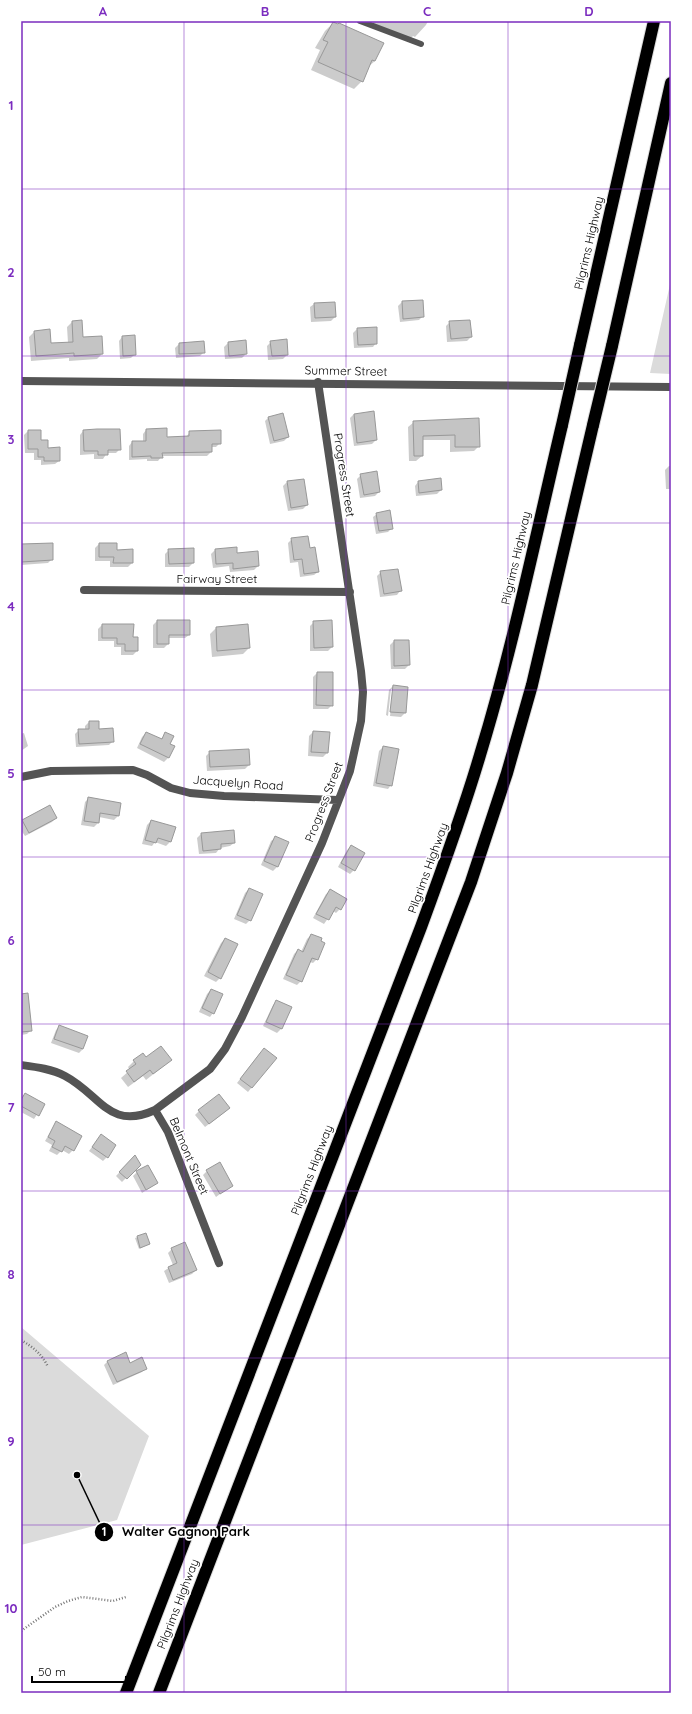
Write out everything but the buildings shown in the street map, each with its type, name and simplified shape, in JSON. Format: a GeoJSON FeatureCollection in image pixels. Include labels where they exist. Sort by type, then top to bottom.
{"type":"FeatureCollection","features":[{"type":"Feature","properties":{"kind":"highway","name":"Pilgrims Highway"},"geometry":{"type":"LineString","coordinates":[[126,1693],[421,927],[458,826],[481,754],[505,666],[562,425],[654,21]]}},
{"type":"Feature","properties":{"kind":"highway","name":"Pilgrims Highway"},"geometry":{"type":"LineString","coordinates":[[159,1693],[470,882],[507,773],[532,685],[594,425],[671,84]]}},
{"type":"Feature","properties":{"kind":"street","name":"Summer Street"},"geometry":{"type":"LineString","coordinates":[[21,381],[318,382],[671,387]]}},
{"type":"Feature","properties":{"kind":"street","name":"Progress Street"},"geometry":{"type":"LineString","coordinates":[[155,1110],[210,1069],[225,1049],[242,1017],[322,843],[350,771],[361,721],[363,692],[350,592],[318,382]]}},
{"type":"Feature","properties":{"kind":"street","name":"Fairway Street"},"geometry":{"type":"LineString","coordinates":[[84,590],[350,592]]}},
{"type":"Feature","properties":{"kind":"street","name":"Jacquelyn Road"},"geometry":{"type":"LineString","coordinates":[[21,777],[51,771],[133,770],[147,775],[171,788],[190,793],[224,796],[338,800]]}},
{"type":"Feature","properties":{"kind":"street","name":"Belmont Street"},"geometry":{"type":"LineString","coordinates":[[21,1065],[44,1068],[65,1076],[83,1088],[111,1112],[124,1117],[147,1114],[155,1110],[168,1132],[219,1263]]}},
{"type":"Feature","properties":{"kind":"lane"},"geometry":{"type":"LineString","coordinates":[[360,21],[421,44]]}},
{"type":"Feature","properties":{"kind":"path"},"geometry":{"type":"LineString","coordinates":[[21,1340],[35,1349],[44,1359],[48,1367]]}},
{"type":"Feature","properties":{"kind":"path"},"geometry":{"type":"LineString","coordinates":[[21,1631],[55,1607],[68,1601],[82,1597],[113,1601],[126,1596]]}},
{"type":"Feature","properties":{"kind":"shaded area"},"geometry":{"type":"Polygon","coordinates":[[[671,280],[671,374],[650,373],[671,280]]]}},
{"type":"Feature","properties":{"kind":"shaded area"},"geometry":{"type":"Polygon","coordinates":[[[21,1327],[149,1436],[117,1520],[21,1545],[21,1327]]]}},
{"type":"Feature","properties":{"kind":"place","name":"Walter Gagnon Park"},"geometry":{"type":"Point","coordinates":[77,1475]}}]}
